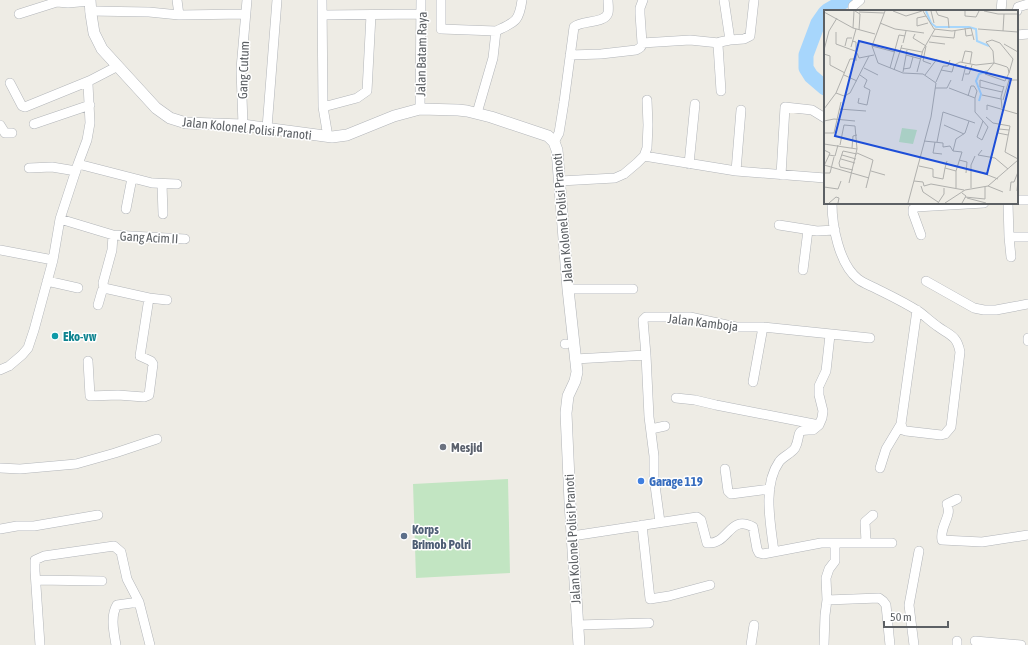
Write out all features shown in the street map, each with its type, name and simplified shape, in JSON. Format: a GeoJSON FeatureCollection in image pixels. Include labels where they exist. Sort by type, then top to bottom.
{"type":"FeatureCollection","features":[{"type":"Feature","properties":{"kind":"street"},"geometry":{"type":"LineString","coordinates":[[177,0],[179,15]]}},
{"type":"Feature","properties":{"kind":"street","name":"Gang Cutum"},"geometry":{"type":"LineString","coordinates":[[243,125],[241,69],[247,0]]}},
{"type":"Feature","properties":{"kind":"street"},"geometry":{"type":"LineString","coordinates":[[267,128],[277,0]]}},
{"type":"Feature","properties":{"kind":"street"},"geometry":{"type":"LineString","coordinates":[[322,0],[323,107],[327,131]]}},
{"type":"Feature","properties":{"kind":"street","name":"Jalan Batam Raya"},"geometry":{"type":"LineString","coordinates":[[420,109],[421,0]]}},
{"type":"Feature","properties":{"kind":"street"},"geometry":{"type":"LineString","coordinates":[[441,0],[441,28],[496,31],[515,20],[520,14],[522,0]]}},
{"type":"Feature","properties":{"kind":"street"},"geometry":{"type":"LineString","coordinates":[[554,142],[559,133],[574,27],[577,24],[598,21],[606,17],[608,14],[608,0]]}},
{"type":"Feature","properties":{"kind":"street"},"geometry":{"type":"LineString","coordinates":[[570,55],[601,54],[636,50],[642,46],[640,8],[644,0]]}},
{"type":"Feature","properties":{"kind":"street"},"geometry":{"type":"LineString","coordinates":[[724,0],[730,40]]}},
{"type":"Feature","properties":{"kind":"street"},"geometry":{"type":"LineString","coordinates":[[642,42],[690,40],[719,43],[730,40],[744,39],[750,36],[754,0]]}},
{"type":"Feature","properties":{"kind":"street"},"geometry":{"type":"LineString","coordinates":[[853,10],[853,6],[860,0]]}},
{"type":"Feature","properties":{"kind":"street"},"geometry":{"type":"LineString","coordinates":[[1001,10],[1002,0]]}},
{"type":"Feature","properties":{"kind":"street"},"geometry":{"type":"LineString","coordinates":[[19,14],[57,2],[90,4],[179,15],[245,14]]}},
{"type":"Feature","properties":{"kind":"street","name":"Jalan Kolonel Polisi Pranoti"},"geometry":{"type":"LineString","coordinates":[[90,4],[94,33],[102,49],[156,108],[170,118],[186,123],[243,125],[339,137],[394,116],[420,109],[458,110],[478,114],[548,136],[554,142],[557,150],[560,181],[576,377],[568,396],[566,413],[578,645]]}},
{"type":"Feature","properties":{"kind":"street"},"geometry":{"type":"LineString","coordinates":[[1017,10],[1018,7],[1028,4]]}},
{"type":"Feature","properties":{"kind":"street"},"geometry":{"type":"LineString","coordinates":[[323,107],[357,98],[367,91],[371,14]]}},
{"type":"Feature","properties":{"kind":"street"},"geometry":{"type":"LineString","coordinates":[[323,15],[422,14]]}},
{"type":"Feature","properties":{"kind":"street"},"geometry":{"type":"LineString","coordinates":[[478,114],[493,58],[496,31]]}},
{"type":"Feature","properties":{"kind":"street"},"geometry":{"type":"LineString","coordinates":[[1018,35],[1028,34]]}},
{"type":"Feature","properties":{"kind":"street"},"geometry":{"type":"LineString","coordinates":[[719,43],[721,91]]}},
{"type":"Feature","properties":{"kind":"street"},"geometry":{"type":"LineString","coordinates":[[10,83],[22,106],[25,107],[89,81],[118,66]]}},
{"type":"Feature","properties":{"kind":"street"},"geometry":{"type":"LineString","coordinates":[[0,370],[15,362],[28,348],[53,260],[60,219],[87,140],[90,122],[89,81]]}},
{"type":"Feature","properties":{"kind":"street"},"geometry":{"type":"LineString","coordinates":[[560,181],[610,178],[620,176],[629,170],[644,156],[648,140],[647,100]]}},
{"type":"Feature","properties":{"kind":"street"},"geometry":{"type":"LineString","coordinates":[[689,164],[695,104]]}},
{"type":"Feature","properties":{"kind":"street"},"geometry":{"type":"LineString","coordinates":[[34,124],[90,105]]}},
{"type":"Feature","properties":{"kind":"street"},"geometry":{"type":"LineString","coordinates":[[781,175],[785,107],[812,110],[824,117]]}},
{"type":"Feature","properties":{"kind":"street"},"geometry":{"type":"LineString","coordinates":[[736,171],[741,110]]}},
{"type":"Feature","properties":{"kind":"street"},"geometry":{"type":"LineString","coordinates":[[0,125],[5,133],[12,133]]}},
{"type":"Feature","properties":{"kind":"street"},"geometry":{"type":"LineString","coordinates":[[644,156],[736,171],[824,178]]}},
{"type":"Feature","properties":{"kind":"street"},"geometry":{"type":"LineString","coordinates":[[29,168],[77,167],[152,183],[177,184]]}},
{"type":"Feature","properties":{"kind":"street"},"geometry":{"type":"LineString","coordinates":[[126,209],[132,178]]}},
{"type":"Feature","properties":{"kind":"street"},"geometry":{"type":"LineString","coordinates":[[162,184],[163,214]]}},
{"type":"Feature","properties":{"kind":"street"},"geometry":{"type":"LineString","coordinates":[[832,204],[835,230],[845,262],[851,272],[858,278],[917,310],[938,327],[951,334],[955,339],[960,352],[951,427],[947,432],[942,435],[910,432],[903,430],[901,424]]}},
{"type":"Feature","properties":{"kind":"street"},"geometry":{"type":"LineString","coordinates":[[921,235],[913,209],[916,207],[967,204]]}},
{"type":"Feature","properties":{"kind":"street"},"geometry":{"type":"LineString","coordinates":[[1008,204],[1011,257]]}},
{"type":"Feature","properties":{"kind":"street","name":"Gang Acim II"},"geometry":{"type":"LineString","coordinates":[[60,219],[113,235],[185,239]]}},
{"type":"Feature","properties":{"kind":"street"},"geometry":{"type":"LineString","coordinates":[[779,225],[808,230],[835,230]]}},
{"type":"Feature","properties":{"kind":"street"},"geometry":{"type":"LineString","coordinates":[[802,270],[808,230]]}},
{"type":"Feature","properties":{"kind":"street","name":"Gang Acim II"},"geometry":{"type":"LineString","coordinates":[[98,305],[104,288],[103,283],[112,250],[113,235]]}},
{"type":"Feature","properties":{"kind":"street"},"geometry":{"type":"LineString","coordinates":[[1009,237],[1028,237]]}},
{"type":"Feature","properties":{"kind":"street"},"geometry":{"type":"LineString","coordinates":[[0,250],[53,260]]}},
{"type":"Feature","properties":{"kind":"street"},"geometry":{"type":"LineString","coordinates":[[47,281],[78,288]]}},
{"type":"Feature","properties":{"kind":"street"},"geometry":{"type":"LineString","coordinates":[[926,281],[974,308],[996,310],[1028,304]]}},
{"type":"Feature","properties":{"kind":"street"},"geometry":{"type":"LineString","coordinates":[[104,288],[149,298],[167,300]]}},
{"type":"Feature","properties":{"kind":"street"},"geometry":{"type":"LineString","coordinates":[[568,289],[633,290]]}},
{"type":"Feature","properties":{"kind":"street"},"geometry":{"type":"LineString","coordinates":[[88,361],[90,396],[118,395],[144,397],[149,395],[153,364],[151,361],[140,356],[149,298]]}},
{"type":"Feature","properties":{"kind":"street"},"geometry":{"type":"LineString","coordinates":[[880,468],[886,449],[901,424],[917,310]]}},
{"type":"Feature","properties":{"kind":"street","name":"Jalan Kamboja"},"geometry":{"type":"LineString","coordinates":[[646,355],[643,320],[648,316],[690,317],[736,327],[762,327],[870,338]]}},
{"type":"Feature","properties":{"kind":"street"},"geometry":{"type":"LineString","coordinates":[[752,382],[762,327]]}},
{"type":"Feature","properties":{"kind":"street"},"geometry":{"type":"LineString","coordinates":[[774,552],[769,502],[773,473],[778,462],[795,448],[800,432],[802,430],[812,430],[819,425],[823,411],[819,395],[819,386],[826,371],[830,335]]}},
{"type":"Feature","properties":{"kind":"street"},"geometry":{"type":"LineString","coordinates":[[575,359],[646,355],[654,456],[654,478],[660,522]]}},
{"type":"Feature","properties":{"kind":"street"},"geometry":{"type":"LineString","coordinates":[[676,398],[695,400],[819,425]]}},
{"type":"Feature","properties":{"kind":"street"},"geometry":{"type":"LineString","coordinates":[[651,429],[665,426]]}},
{"type":"Feature","properties":{"kind":"street"},"geometry":{"type":"LineString","coordinates":[[0,468],[20,469],[76,464],[126,450],[157,439]]}},
{"type":"Feature","properties":{"kind":"street"},"geometry":{"type":"LineString","coordinates":[[725,469],[728,491],[731,494],[770,489]]}},
{"type":"Feature","properties":{"kind":"street"},"geometry":{"type":"LineString","coordinates":[[957,499],[947,504],[948,514],[944,524],[941,537],[942,540],[982,542],[1028,535]]}},
{"type":"Feature","properties":{"kind":"street"},"geometry":{"type":"LineString","coordinates":[[0,529],[17,526],[34,526],[98,515]]}},
{"type":"Feature","properties":{"kind":"street"},"geometry":{"type":"LineString","coordinates":[[866,542],[865,522],[873,515]]}},
{"type":"Feature","properties":{"kind":"street"},"geometry":{"type":"LineString","coordinates":[[572,536],[660,522],[699,518],[707,543],[718,541],[726,536],[731,528],[738,525],[747,524],[753,527],[757,550],[763,554],[821,543],[892,543]]}},
{"type":"Feature","properties":{"kind":"street"},"geometry":{"type":"LineString","coordinates":[[642,525],[650,599],[669,596],[710,585]]}},
{"type":"Feature","properties":{"kind":"street"},"geometry":{"type":"LineString","coordinates":[[824,645],[827,600],[826,578],[829,569],[835,561],[835,542]]}},
{"type":"Feature","properties":{"kind":"street"},"geometry":{"type":"LineString","coordinates":[[40,645],[35,560],[39,558],[114,546],[121,552],[127,579],[139,602],[150,645]]}},
{"type":"Feature","properties":{"kind":"street"},"geometry":{"type":"LineString","coordinates":[[914,645],[908,605],[919,551]]}},
{"type":"Feature","properties":{"kind":"street"},"geometry":{"type":"LineString","coordinates":[[36,580],[102,581]]}},
{"type":"Feature","properties":{"kind":"street"},"geometry":{"type":"LineString","coordinates":[[827,600],[879,598],[886,605],[890,645]]}},
{"type":"Feature","properties":{"kind":"street"},"geometry":{"type":"LineString","coordinates":[[116,645],[114,626],[115,609],[117,605],[139,602]]}},
{"type":"Feature","properties":{"kind":"street"},"geometry":{"type":"LineString","coordinates":[[577,625],[649,623]]}},
{"type":"Feature","properties":{"kind":"street"},"geometry":{"type":"LineString","coordinates":[[751,645],[754,625]]}},
{"type":"Feature","properties":{"kind":"street"},"geometry":{"type":"LineString","coordinates":[[975,641],[1021,645]]}},
{"type":"Feature","properties":{"kind":"green space"},"geometry":{"type":"Polygon","coordinates":[[[508,479],[510,573],[416,578],[413,484],[508,479]]]}},
{"type":"Feature","properties":{"kind":"waterway"},"geometry":{"type":"LineString","coordinates":[[829,10],[846,0]]}},
{"type":"Feature","properties":{"kind":"waterway"},"geometry":{"type":"LineString","coordinates":[[824,14],[818,23],[806,55],[806,68],[811,76],[824,87]]}},
{"type":"Feature","properties":{"kind":"place","name":"Eko-vw"},"geometry":{"type":"Point","coordinates":[55,336]}},
{"type":"Feature","properties":{"kind":"place","name":"Mesjid"},"geometry":{"type":"Point","coordinates":[443,447]}},
{"type":"Feature","properties":{"kind":"place","name":"Garage 119"},"geometry":{"type":"Point","coordinates":[641,481]}},
{"type":"Feature","properties":{"kind":"place","name":"Korps Brimob Polri"},"geometry":{"type":"Point","coordinates":[404,536]}}]}
